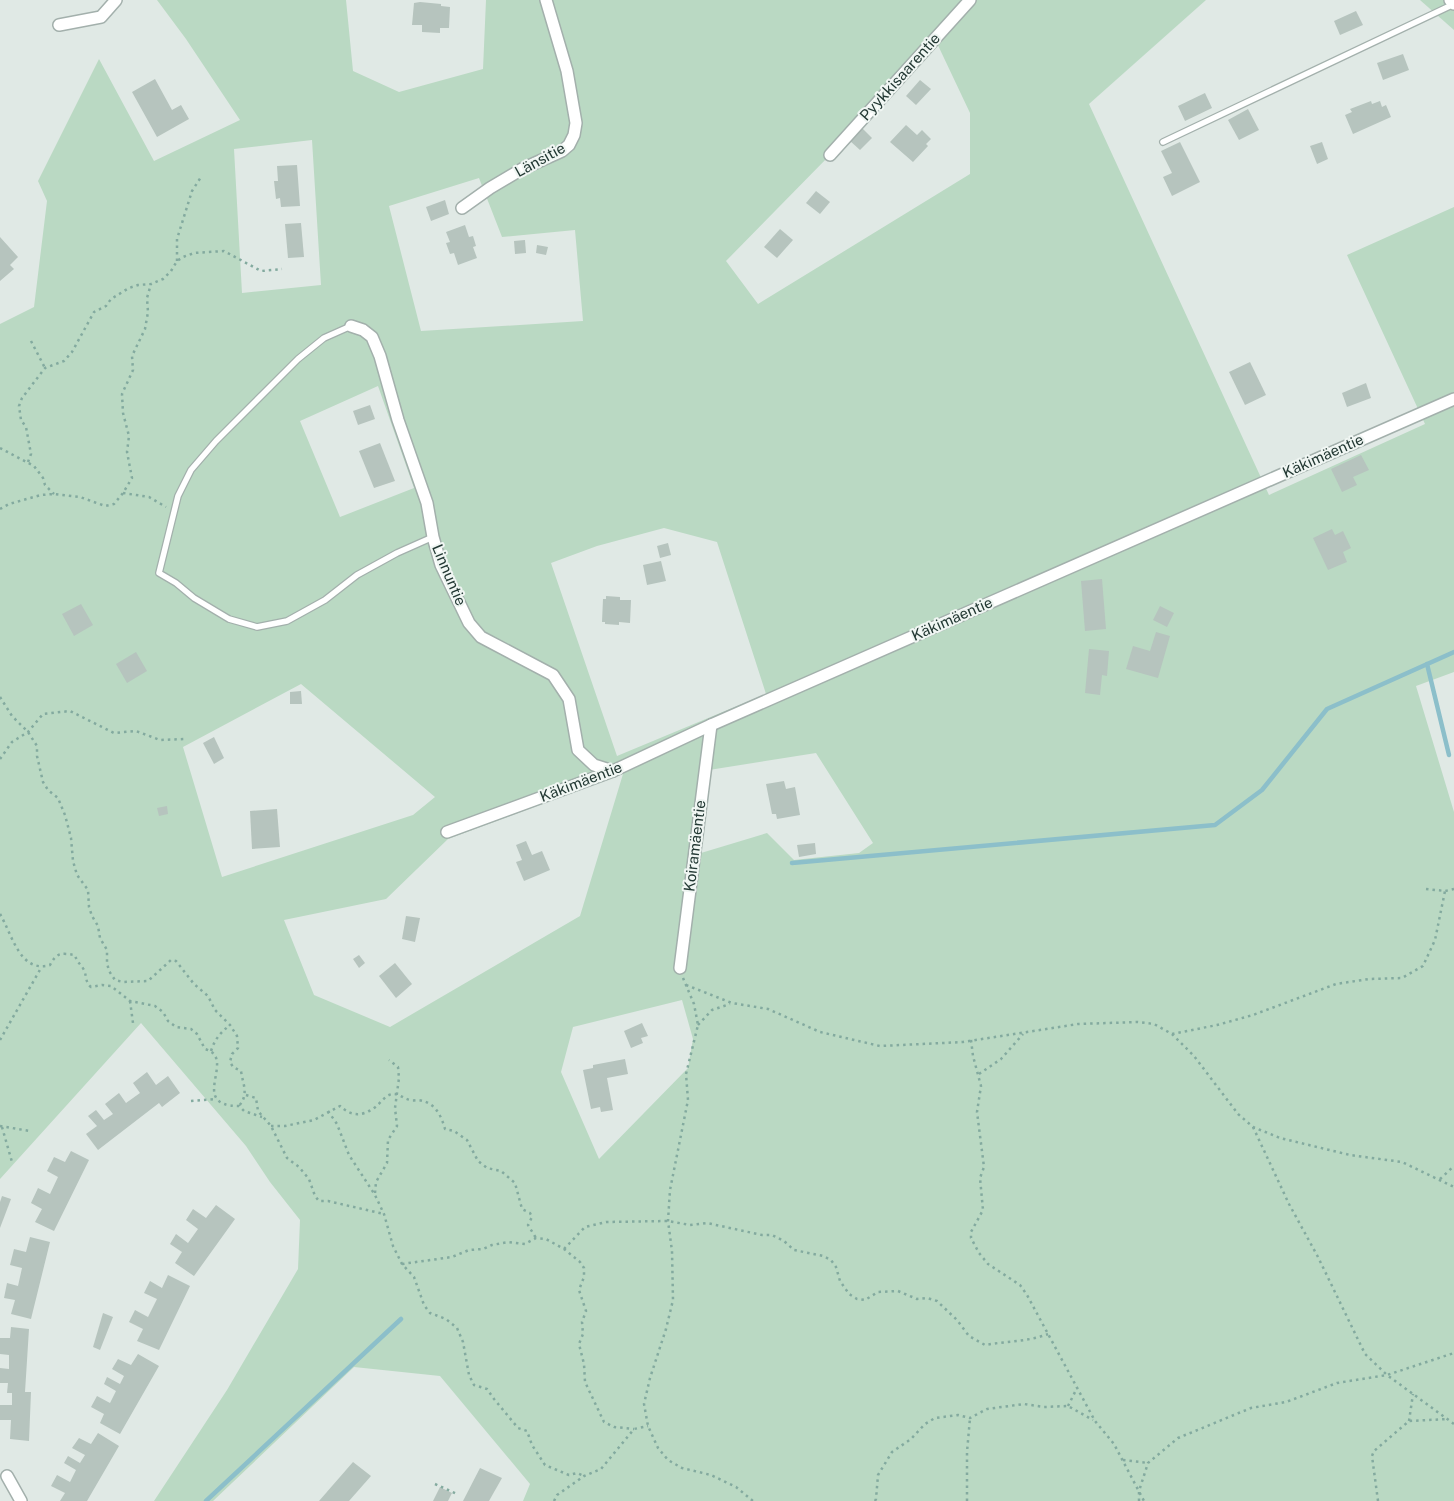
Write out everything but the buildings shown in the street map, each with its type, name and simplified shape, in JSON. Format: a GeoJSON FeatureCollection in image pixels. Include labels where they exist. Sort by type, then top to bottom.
{"type":"FeatureCollection","features":[{"type":"Feature","properties":{"kind":"street"},"geometry":{"type":"LineString","coordinates":[[59,25],[101,17],[116,0]]}},
{"type":"Feature","properties":{"kind":"street","name":"Länsitie"},"geometry":{"type":"LineString","coordinates":[[462,208],[506,178],[562,151],[570,144],[574,135],[576,123],[568,71],[546,0]]}},
{"type":"Feature","properties":{"kind":"street","name":"Pyykkisaarentie"},"geometry":{"type":"LineString","coordinates":[[830,154],[970,0]]}},
{"type":"Feature","properties":{"kind":"street"},"geometry":{"type":"LineString","coordinates":[[1450,0],[1454,4]]}},
{"type":"Feature","properties":{"kind":"street","name":"Linnuntie"},"geometry":{"type":"LineString","coordinates":[[352,326],[363,330],[372,337],[380,356],[398,420],[426,503],[441,565],[469,622],[481,637],[553,675],[569,700],[578,750],[594,765],[613,771]]}},
{"type":"Feature","properties":{"kind":"street","name":"Käkimäentie"},"geometry":{"type":"LineString","coordinates":[[447,832],[613,771],[711,725],[1454,399]]}},
{"type":"Feature","properties":{"kind":"street","name":"Koiramäentie"},"geometry":{"type":"LineString","coordinates":[[680,968],[711,725]]}},
{"type":"Feature","properties":{"kind":"street"},"geometry":{"type":"LineString","coordinates":[[7,1476],[21,1501]]}},
{"type":"Feature","properties":{"kind":"lane"},"geometry":{"type":"LineString","coordinates":[[1163,142],[1454,4]]}},
{"type":"Feature","properties":{"kind":"lane"},"geometry":{"type":"LineString","coordinates":[[352,326],[324,338],[298,359],[216,441],[191,470],[178,496],[159,573],[176,582],[194,598],[229,618],[257,627],[287,621],[325,600],[358,576],[397,553],[433,537]]}},
{"type":"Feature","properties":{"kind":"path"},"geometry":{"type":"LineString","coordinates":[[177,261],[177,238],[192,191],[201,177]]}},
{"type":"Feature","properties":{"kind":"path"},"geometry":{"type":"LineString","coordinates":[[28,462],[31,454],[26,427],[21,420],[19,406],[22,398],[45,368],[64,361],[72,352],[94,312],[106,306],[111,299],[129,288],[151,284],[162,279],[177,261],[194,253],[224,251],[261,271],[282,269]]}},
{"type":"Feature","properties":{"kind":"path"},"geometry":{"type":"LineString","coordinates":[[0,509],[9,504],[54,494],[80,497],[104,506],[114,504],[123,493],[132,478],[127,452],[129,436],[123,413],[122,394],[133,370],[132,356],[145,329],[148,312],[147,298],[151,284]]}},
{"type":"Feature","properties":{"kind":"path"},"geometry":{"type":"LineString","coordinates":[[31,341],[45,368]]}},
{"type":"Feature","properties":{"kind":"path"},"geometry":{"type":"LineString","coordinates":[[0,448],[34,466],[43,478],[45,485],[54,494]]}},
{"type":"Feature","properties":{"kind":"path"},"geometry":{"type":"LineString","coordinates":[[123,493],[149,497],[175,512]]}},
{"type":"Feature","properties":{"kind":"path"},"geometry":{"type":"LineString","coordinates":[[0,697],[12,716],[28,732],[37,746],[37,756],[43,782],[48,790],[58,798],[66,815],[73,861],[77,875],[88,890],[89,907],[98,926],[100,938],[107,950],[109,971],[115,980],[123,982],[148,981],[170,960],[176,961],[194,984],[208,996],[215,1010],[230,1025],[237,1036],[238,1048],[232,1054],[230,1062],[233,1067],[240,1071],[246,1095],[239,1106]]}},
{"type":"Feature","properties":{"kind":"path"},"geometry":{"type":"LineString","coordinates":[[0,759],[12,742],[28,732],[43,714],[70,711],[114,732],[136,731],[160,740],[186,739]]}},
{"type":"Feature","properties":{"kind":"path"},"geometry":{"type":"LineString","coordinates":[[1426,889],[1445,891],[1454,889]]}},
{"type":"Feature","properties":{"kind":"path"},"geometry":{"type":"LineString","coordinates":[[1172,1034],[1217,1025],[1252,1015],[1336,984],[1369,979],[1402,978],[1423,966],[1435,940],[1445,891]]}},
{"type":"Feature","properties":{"kind":"path"},"geometry":{"type":"LineString","coordinates":[[0,914],[9,929],[16,948],[34,965],[41,968],[50,965],[54,957],[61,953],[74,955],[77,963],[84,969],[86,983],[91,987],[102,984],[111,986],[130,1001],[155,1006],[163,1012],[168,1022],[176,1027],[191,1029],[197,1034],[205,1049],[211,1050],[216,1054],[218,1061],[213,1088],[217,1099],[227,1106],[239,1106],[253,1116],[262,1117]]}},
{"type":"Feature","properties":{"kind":"path"},"geometry":{"type":"LineString","coordinates":[[0,1040],[41,968]]}},
{"type":"Feature","properties":{"kind":"path"},"geometry":{"type":"LineString","coordinates":[[680,968],[694,1004],[698,1025],[686,1074],[688,1100],[670,1190],[668,1221],[672,1251],[673,1300],[644,1404],[648,1426],[658,1448],[668,1460],[682,1468],[711,1475],[736,1487],[753,1501]]}},
{"type":"Feature","properties":{"kind":"path"},"geometry":{"type":"LineString","coordinates":[[111,986],[115,980]]}},
{"type":"Feature","properties":{"kind":"path"},"geometry":{"type":"LineString","coordinates":[[686,985],[732,1003],[768,1009],[820,1032],[880,1046],[972,1040],[1078,1024],[1138,1022],[1154,1024],[1172,1034],[1194,1056],[1238,1114],[1253,1126],[1280,1138],[1350,1155],[1402,1162],[1454,1187]]}},
{"type":"Feature","properties":{"kind":"path"},"geometry":{"type":"LineString","coordinates":[[130,1001],[133,1023]]}},
{"type":"Feature","properties":{"kind":"path"},"geometry":{"type":"LineString","coordinates":[[698,1025],[712,1010],[732,1003]]}},
{"type":"Feature","properties":{"kind":"path"},"geometry":{"type":"LineString","coordinates":[[211,1050],[221,1032],[230,1025]]}},
{"type":"Feature","properties":{"kind":"path"},"geometry":{"type":"LineString","coordinates":[[978,1074],[1001,1060],[1024,1033]]}},
{"type":"Feature","properties":{"kind":"path"},"geometry":{"type":"LineString","coordinates":[[972,1040],[973,1056],[981,1086],[977,1112],[984,1167],[980,1178],[983,1210],[970,1232],[971,1238],[979,1253],[988,1264],[1020,1285],[1027,1295],[1095,1421],[1114,1444],[1144,1501]]}},
{"type":"Feature","properties":{"kind":"path"},"geometry":{"type":"LineString","coordinates":[[375,1195],[376,1182],[387,1163],[388,1140],[397,1126],[395,1108],[400,1078],[398,1067],[389,1060]]}},
{"type":"Feature","properties":{"kind":"path"},"geometry":{"type":"LineString","coordinates":[[271,1126],[285,1126],[314,1120],[340,1106],[348,1113],[358,1115],[374,1108],[388,1096],[397,1094],[411,1101],[418,1100],[429,1104],[440,1112],[445,1129],[454,1131],[467,1140],[478,1160],[487,1168],[501,1171],[515,1183],[522,1209],[530,1213],[532,1217],[528,1225],[536,1238]]}},
{"type":"Feature","properties":{"kind":"path"},"geometry":{"type":"LineString","coordinates":[[246,1095],[256,1098],[258,1111],[271,1126],[287,1158],[299,1167],[309,1179],[315,1196],[319,1201],[328,1201],[384,1214]]}},
{"type":"Feature","properties":{"kind":"path"},"geometry":{"type":"LineString","coordinates":[[191,1101],[217,1099]]}},
{"type":"Feature","properties":{"kind":"path"},"geometry":{"type":"LineString","coordinates":[[328,1111],[337,1124],[349,1155],[375,1195],[384,1214],[392,1246],[402,1264],[414,1277],[424,1305],[430,1313],[446,1319],[457,1328],[464,1342],[470,1375],[474,1384],[487,1389],[518,1428],[527,1431],[532,1444],[546,1465],[569,1475],[577,1473],[584,1476]]}},
{"type":"Feature","properties":{"kind":"path"},"geometry":{"type":"LineString","coordinates":[[12,1162],[1,1126],[30,1131]]}},
{"type":"Feature","properties":{"kind":"path"},"geometry":{"type":"LineString","coordinates":[[1253,1126],[1289,1204],[1318,1257],[1365,1354],[1387,1375],[1454,1424]]}},
{"type":"Feature","properties":{"kind":"path"},"geometry":{"type":"LineString","coordinates":[[1440,1179],[1454,1166]]}},
{"type":"Feature","properties":{"kind":"path"},"geometry":{"type":"LineString","coordinates":[[564,1249],[585,1227],[606,1222],[668,1221],[690,1225],[707,1223],[762,1235],[772,1235],[784,1241],[794,1250],[823,1256],[831,1260],[836,1267],[840,1281],[849,1294],[856,1299],[865,1300],[878,1292],[898,1291],[917,1299],[927,1298],[937,1301],[957,1320],[969,1336],[985,1345],[1020,1339],[1034,1339],[1048,1334]]}},
{"type":"Feature","properties":{"kind":"path"},"geometry":{"type":"LineString","coordinates":[[402,1264],[452,1257],[469,1250],[482,1249],[508,1242],[525,1244],[536,1238],[546,1239],[564,1249],[580,1262],[584,1268],[584,1277],[579,1290],[586,1311],[582,1322],[583,1334],[579,1344],[584,1364],[585,1382],[604,1422],[614,1427],[634,1429],[648,1426]]}},
{"type":"Feature","properties":{"kind":"path"},"geometry":{"type":"LineString","coordinates":[[1139,1501],[1139,1491],[1148,1463],[1178,1438],[1252,1408],[1286,1402],[1337,1383],[1387,1375],[1454,1354]]}},
{"type":"Feature","properties":{"kind":"path"},"geometry":{"type":"LineString","coordinates":[[1068,1406],[1077,1388]]}},
{"type":"Feature","properties":{"kind":"path"},"geometry":{"type":"LineString","coordinates":[[1409,1421],[1413,1394]]}},
{"type":"Feature","properties":{"kind":"path"},"geometry":{"type":"LineString","coordinates":[[874,1501],[876,1499],[878,1475],[892,1452],[911,1439],[925,1424],[934,1418],[958,1415],[970,1418],[987,1409],[1024,1404],[1044,1407],[1068,1406],[1095,1421]]}},
{"type":"Feature","properties":{"kind":"path"},"geometry":{"type":"LineString","coordinates":[[967,1501],[967,1452],[970,1418]]}},
{"type":"Feature","properties":{"kind":"path"},"geometry":{"type":"LineString","coordinates":[[1378,1501],[1372,1456],[1374,1451],[1409,1421],[1449,1419]]}},
{"type":"Feature","properties":{"kind":"path"},"geometry":{"type":"LineString","coordinates":[[554,1501],[557,1496],[584,1476],[601,1469],[634,1429]]}},
{"type":"Feature","properties":{"kind":"path"},"geometry":{"type":"LineString","coordinates":[[1123,1460],[1148,1463]]}},
{"type":"Feature","properties":{"kind":"path"},"geometry":{"type":"LineString","coordinates":[[436,1484],[457,1494]]}},
{"type":"Feature","properties":{"kind":"green space"},"geometry":{"type":"Polygon","coordinates":[[[157,0],[346,0],[353,71],[399,92],[483,69],[486,0],[1206,0],[1089,104],[1269,495],[1425,424],[1347,255],[1454,207],[1454,672],[1416,686],[1454,812],[1454,1501],[523,1501],[530,1484],[440,1376],[354,1367],[213,1501],[154,1501],[227,1390],[298,1269],[300,1220],[270,1182],[246,1146],[141,1023],[0,1179],[0,324],[34,307],[47,201],[38,181],[99,59],[154,161],[240,120],[186,39],[157,0]],[[935,39],[830,155],[726,261],[758,304],[970,174],[970,113],[935,39]],[[312,140],[234,149],[242,293],[321,285],[312,140]],[[479,178],[389,206],[421,331],[583,321],[575,230],[502,237],[479,178]],[[378,386],[300,421],[340,517],[414,488],[378,386]],[[664,528],[597,546],[551,563],[617,756],[766,694],[717,542],[664,528]],[[301,684],[183,747],[222,877],[413,815],[435,797],[301,684]],[[816,753],[709,770],[701,853],[767,833],[794,860],[859,853],[873,843],[816,753]],[[623,774],[448,839],[386,899],[284,920],[314,995],[390,1027],[580,916],[623,774]],[[682,1000],[573,1027],[561,1072],[599,1159],[688,1068],[693,1039],[682,1000]]]}},
{"type":"Feature","properties":{"kind":"green space"},"geometry":{"type":"Polygon","coordinates":[[[1420,0],[1454,0],[1454,30],[1420,0]]]}},
{"type":"Feature","properties":{"kind":"waterway"},"geometry":{"type":"LineString","coordinates":[[792,863],[1215,825],[1262,790],[1327,709],[1454,652]]}},
{"type":"Feature","properties":{"kind":"waterway"},"geometry":{"type":"LineString","coordinates":[[1427,664],[1449,755]]}},
{"type":"Feature","properties":{"kind":"waterway"},"geometry":{"type":"LineString","coordinates":[[206,1501],[401,1319]]}}]}
